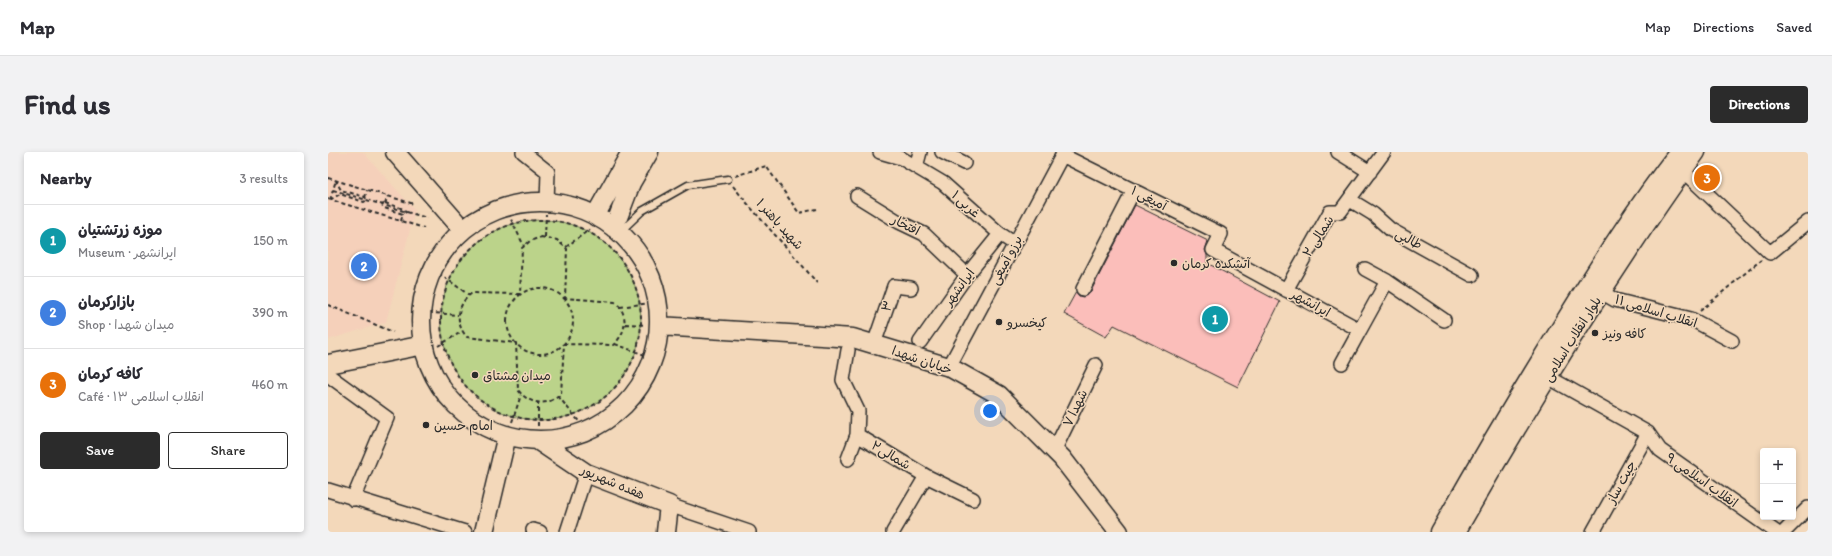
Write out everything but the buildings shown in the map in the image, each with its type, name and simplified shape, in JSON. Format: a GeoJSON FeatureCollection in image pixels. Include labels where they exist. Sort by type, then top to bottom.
{"type":"FeatureCollection","features":[{"type":"Feature","properties":{"kind":"main road"},"geometry":{"type":"LineString","coordinates":[[395,152],[463,230]]}},
{"type":"Feature","properties":{"kind":"main road"},"geometry":{"type":"LineString","coordinates":[[607,224],[631,152]]}},
{"type":"Feature","properties":{"kind":"main road"},"geometry":{"type":"LineString","coordinates":[[607,224],[649,152]]}},
{"type":"Feature","properties":{"kind":"main road","name":"بلوار انقلاب اسلامی"},"geometry":{"type":"LineString","coordinates":[[1440,532],[1535,369],[1583,291],[1624,228],[1679,152]]}},
{"type":"Feature","properties":{"kind":"main road","name":"بلوار انقلاب اسلامی"},"geometry":{"type":"LineString","coordinates":[[1456,532],[1548,377],[1601,292],[1637,236],[1696,152]]}},
{"type":"Feature","properties":{"kind":"main road"},"geometry":{"type":"LineString","coordinates":[[547,202],[571,207],[607,224],[634,249],[649,274],[648,303],[658,326],[653,358],[641,384],[622,407],[611,416],[586,430],[557,438],[537,440],[507,435],[480,423],[456,404],[438,380],[425,349],[422,312],[426,290],[433,268],[446,248],[463,230],[483,217],[505,208],[526,203],[547,202]]}},
{"type":"Feature","properties":{"kind":"main road","name":"خیابان شهدا"},"geometry":{"type":"LineString","coordinates":[[658,326],[853,338],[949,367],[999,395],[1054,451],[1119,532]]}},
{"type":"Feature","properties":{"kind":"main road"},"geometry":{"type":"LineString","coordinates":[[328,364],[425,349]]}},
{"type":"Feature","properties":{"kind":"main road"},"geometry":{"type":"LineString","coordinates":[[484,532],[507,435]]}},
{"type":"Feature","properties":{"kind":"main road","name":"هفده شهریور"},"geometry":{"type":"LineString","coordinates":[[537,440],[586,473],[669,505]]}},
{"type":"Feature","properties":{"kind":"main road"},"geometry":{"type":"LineString","coordinates":[[666,532],[669,505]]}},
{"type":"Feature","properties":{"kind":"street"},"geometry":{"type":"LineString","coordinates":[[523,152],[548,172],[547,202]]}},
{"type":"Feature","properties":{"kind":"street","name":"۱ غربی"},"geometry":{"type":"LineString","coordinates":[[880,152],[902,158],[943,183],[1000,234],[1015,244]]}},
{"type":"Feature","properties":{"kind":"street"},"geometry":{"type":"LineString","coordinates":[[916,167],[920,152]]}},
{"type":"Feature","properties":{"kind":"street"},"geometry":{"type":"LineString","coordinates":[[942,152],[960,158]]}},
{"type":"Feature","properties":{"kind":"street"},"geometry":{"type":"LineString","coordinates":[[1338,152],[1370,172]]}},
{"type":"Feature","properties":{"kind":"street","name":"۲ شمالی"},"geometry":{"type":"LineString","coordinates":[[1286,290],[1330,212],[1340,212],[1384,152]]}},
{"type":"Feature","properties":{"kind":"street","name":"آمیغی ۱"},"geometry":{"type":"LineString","coordinates":[[1063,153],[1221,234],[1213,250]]}},
{"type":"Feature","properties":{"kind":"street","name":"برزو آمیغی"},"geometry":{"type":"LineString","coordinates":[[949,367],[1063,153]]}},
{"type":"Feature","properties":{"kind":"street"},"geometry":{"type":"LineString","coordinates":[[1682,171],[1770,253],[1808,222]]}},
{"type":"Feature","properties":{"kind":"street"},"geometry":{"type":"LineString","coordinates":[[1083,289],[1134,190]]}},
{"type":"Feature","properties":{"kind":"street","name":"افتخار"},"geometry":{"type":"LineString","coordinates":[[857,196],[898,222],[924,234],[967,275]]}},
{"type":"Feature","properties":{"kind":"street","name":"طالبی"},"geometry":{"type":"LineString","coordinates":[[1350,200],[1373,214],[1391,230],[1472,275]]}},
{"type":"Feature","properties":{"kind":"street","name":"ایرانشهر"},"geometry":{"type":"LineString","coordinates":[[920,342],[967,275],[1000,234]]}},
{"type":"Feature","properties":{"kind":"street","name":"ایرانشهر"},"geometry":{"type":"LineString","coordinates":[[1213,250],[1360,330]]}},
{"type":"Feature","properties":{"kind":"street"},"geometry":{"type":"LineString","coordinates":[[1365,269],[1444,320]]}},
{"type":"Feature","properties":{"kind":"street"},"geometry":{"type":"LineString","coordinates":[[1342,363],[1387,282]]}},
{"type":"Feature","properties":{"kind":"street","name":"۳"},"geometry":{"type":"LineString","coordinates":[[874,344],[894,286],[911,288]]}},
{"type":"Feature","properties":{"kind":"street","name":"انقلاب اسلامی ۱۱"},"geometry":{"type":"LineString","coordinates":[[1601,292],[1615,300],[1691,318],[1732,341]]}},
{"type":"Feature","properties":{"kind":"street"},"geometry":{"type":"LineString","coordinates":[[848,350],[843,380],[858,411],[857,435],[848,459]]}},
{"type":"Feature","properties":{"kind":"street","name":"شهدا ۷"},"geometry":{"type":"LineString","coordinates":[[1054,451],[1096,365]]}},
{"type":"Feature","properties":{"kind":"street"},"geometry":{"type":"LineString","coordinates":[[328,375],[388,418],[353,499]]}},
{"type":"Feature","properties":{"kind":"street","name":"انقلاب اسلامی ۹"},"geometry":{"type":"LineString","coordinates":[[1548,377],[1648,433],[1660,450],[1776,532]]}},
{"type":"Feature","properties":{"kind":"street","name":"چیت ساز"},"geometry":{"type":"LineString","coordinates":[[1593,532],[1648,433]]}},
{"type":"Feature","properties":{"kind":"street","name":"شمالی۲"},"geometry":{"type":"LineString","coordinates":[[857,435],[926,476],[973,499]]}},
{"type":"Feature","properties":{"kind":"street"},"geometry":{"type":"LineString","coordinates":[[567,532],[586,473]]}},
{"type":"Feature","properties":{"kind":"street","name":"شمالی۲"},"geometry":{"type":"LineString","coordinates":[[893,532],[926,476]]}},
{"type":"Feature","properties":{"kind":"street"},"geometry":{"type":"LineString","coordinates":[[328,490],[353,499],[465,532]]}},
{"type":"Feature","properties":{"kind":"street"},"geometry":{"type":"LineString","coordinates":[[669,505],[749,532]]}},
{"type":"Feature","properties":{"kind":"street"},"geometry":{"type":"LineString","coordinates":[[1784,532],[1808,508]]}},
{"type":"Feature","properties":{"kind":"lane"},"geometry":{"type":"LineString","coordinates":[[607,224],[642,211],[688,184],[728,179]]}},
{"type":"Feature","properties":{"kind":"path","name":"شهید باهنر ۱"},"geometry":{"type":"LineString","coordinates":[[817,209],[799,213],[766,166],[728,179],[751,209],[790,250],[817,283]]}},
{"type":"Feature","properties":{"kind":"path"},"geometry":{"type":"LineString","coordinates":[[328,178],[414,204]]}},
{"type":"Feature","properties":{"kind":"path"},"geometry":{"type":"LineString","coordinates":[[329,199],[336,180]]}},
{"type":"Feature","properties":{"kind":"path"},"geometry":{"type":"LineString","coordinates":[[336,180],[340,192]]}},
{"type":"Feature","properties":{"kind":"path"},"geometry":{"type":"LineString","coordinates":[[338,202],[344,182]]}},
{"type":"Feature","properties":{"kind":"path"},"geometry":{"type":"LineString","coordinates":[[333,190],[427,218]]}},
{"type":"Feature","properties":{"kind":"path"},"geometry":{"type":"LineString","coordinates":[[361,209],[367,190]]}},
{"type":"Feature","properties":{"kind":"path"},"geometry":{"type":"LineString","coordinates":[[329,199],[340,192]]}},
{"type":"Feature","properties":{"kind":"path"},"geometry":{"type":"LineString","coordinates":[[340,192],[365,200]]}},
{"type":"Feature","properties":{"kind":"path"},"geometry":{"type":"LineString","coordinates":[[382,215],[388,196]]}},
{"type":"Feature","properties":{"kind":"path"},"geometry":{"type":"LineString","coordinates":[[329,199],[424,228]]}},
{"type":"Feature","properties":{"kind":"path"},"geometry":{"type":"LineString","coordinates":[[401,221],[407,202]]}},
{"type":"Feature","properties":{"kind":"path"},"geometry":{"type":"LineString","coordinates":[[545,237],[547,202]]}},
{"type":"Feature","properties":{"kind":"path"},"geometry":{"type":"LineString","coordinates":[[384,205],[404,211]]}},
{"type":"Feature","properties":{"kind":"path"},"geometry":{"type":"LineString","coordinates":[[505,208],[524,246]]}},
{"type":"Feature","properties":{"kind":"path"},"geometry":{"type":"LineString","coordinates":[[529,221],[546,221],[567,224],[586,232],[606,245],[622,262],[633,282],[648,303],[641,325],[636,352],[626,373],[612,391],[594,405],[574,415],[550,420],[538,420],[514,416],[482,401],[465,384],[452,364],[444,342],[441,314],[445,291],[462,259],[470,249],[490,234],[513,224],[529,221]]}},
{"type":"Feature","properties":{"kind":"path"},"geometry":{"type":"LineString","coordinates":[[566,247],[586,232],[607,224]]}},
{"type":"Feature","properties":{"kind":"path"},"geometry":{"type":"LineString","coordinates":[[520,294],[522,248],[534,239],[545,237],[557,240],[566,247]]}},
{"type":"Feature","properties":{"kind":"path"},"geometry":{"type":"LineString","coordinates":[[565,298],[566,247]]}},
{"type":"Feature","properties":{"kind":"path"},"geometry":{"type":"LineString","coordinates":[[1691,318],[1770,253]]}},
{"type":"Feature","properties":{"kind":"path"},"geometry":{"type":"LineString","coordinates":[[433,268],[470,295]]}},
{"type":"Feature","properties":{"kind":"path"},"geometry":{"type":"LineString","coordinates":[[533,288],[547,288],[554,290],[565,298],[572,311],[573,325],[569,338],[564,344],[552,352],[544,354],[529,352],[516,343],[508,329],[508,314],[510,306],[520,294],[533,288]]}},
{"type":"Feature","properties":{"kind":"path"},"geometry":{"type":"LineString","coordinates":[[516,343],[467,337],[460,325],[458,315],[462,304],[472,293],[520,294]]}},
{"type":"Feature","properties":{"kind":"path"},"geometry":{"type":"LineString","coordinates":[[565,298],[615,302],[620,307],[625,324],[622,335],[615,344]]}},
{"type":"Feature","properties":{"kind":"path"},"geometry":{"type":"LineString","coordinates":[[620,307],[648,303]]}},
{"type":"Feature","properties":{"kind":"path"},"geometry":{"type":"LineString","coordinates":[[328,305],[392,332]]}},
{"type":"Feature","properties":{"kind":"path"},"geometry":{"type":"LineString","coordinates":[[422,312],[458,315]]}},
{"type":"Feature","properties":{"kind":"path"},"geometry":{"type":"LineString","coordinates":[[625,324],[658,326]]}},
{"type":"Feature","properties":{"kind":"path"},"geometry":{"type":"LineString","coordinates":[[425,349],[444,342],[463,331]]}},
{"type":"Feature","properties":{"kind":"path"},"geometry":{"type":"LineString","coordinates":[[516,343],[518,390],[521,395],[538,403],[549,402],[561,394],[564,344]]}},
{"type":"Feature","properties":{"kind":"path"},"geometry":{"type":"LineString","coordinates":[[564,344],[615,344],[653,358]]}},
{"type":"Feature","properties":{"kind":"path"},"geometry":{"type":"LineString","coordinates":[[507,435],[521,395]]}},
{"type":"Feature","properties":{"kind":"path"},"geometry":{"type":"LineString","coordinates":[[558,396],[586,430]]}},
{"type":"Feature","properties":{"kind":"path"},"geometry":{"type":"LineString","coordinates":[[537,440],[538,403]]}},
{"type":"Feature","properties":{"kind":"shaded area"},"geometry":{"type":"Polygon","coordinates":[[[328,152],[363,152],[415,210],[386,322],[328,340],[328,152]]]}},
{"type":"Feature","properties":{"kind":"green space"},"geometry":{"type":"Polygon","coordinates":[[[541,220],[560,222],[579,228],[596,237],[612,249],[624,265],[633,282],[639,301],[641,320],[639,339],[633,358],[624,375],[612,391],[596,403],[579,412],[560,418],[541,420],[522,418],[503,412],[486,403],[470,391],[458,375],[449,358],[443,339],[441,320],[443,301],[449,282],[458,265],[470,249],[486,237],[503,228],[522,222],[541,220]]]}},
{"type":"Feature","properties":{"kind":"place","name":"کافه کرمان"},"geometry":{"type":"Point","coordinates":[1707,178]}},
{"type":"Feature","properties":{"kind":"place","name":"آتشکده کرمان"},"geometry":{"type":"Point","coordinates":[1174,263]}},
{"type":"Feature","properties":{"kind":"place","name":"بازارکرمان"},"geometry":{"type":"Point","coordinates":[364,266]}},
{"type":"Feature","properties":{"kind":"place","name":"موزه زرتشتیان"},"geometry":{"type":"Point","coordinates":[1215,319]}},
{"type":"Feature","properties":{"kind":"place","name":"کیخسرو"},"geometry":{"type":"Point","coordinates":[999,322]}},
{"type":"Feature","properties":{"kind":"place","name":"کافه ونیز"},"geometry":{"type":"Point","coordinates":[1595,333]}},
{"type":"Feature","properties":{"kind":"place","name":"ميدان مشتاق"},"geometry":{"type":"Point","coordinates":[475,375]}},
{"type":"Feature","properties":{"kind":"place","name":"امام حسین"},"geometry":{"type":"Point","coordinates":[426,425]}}]}
